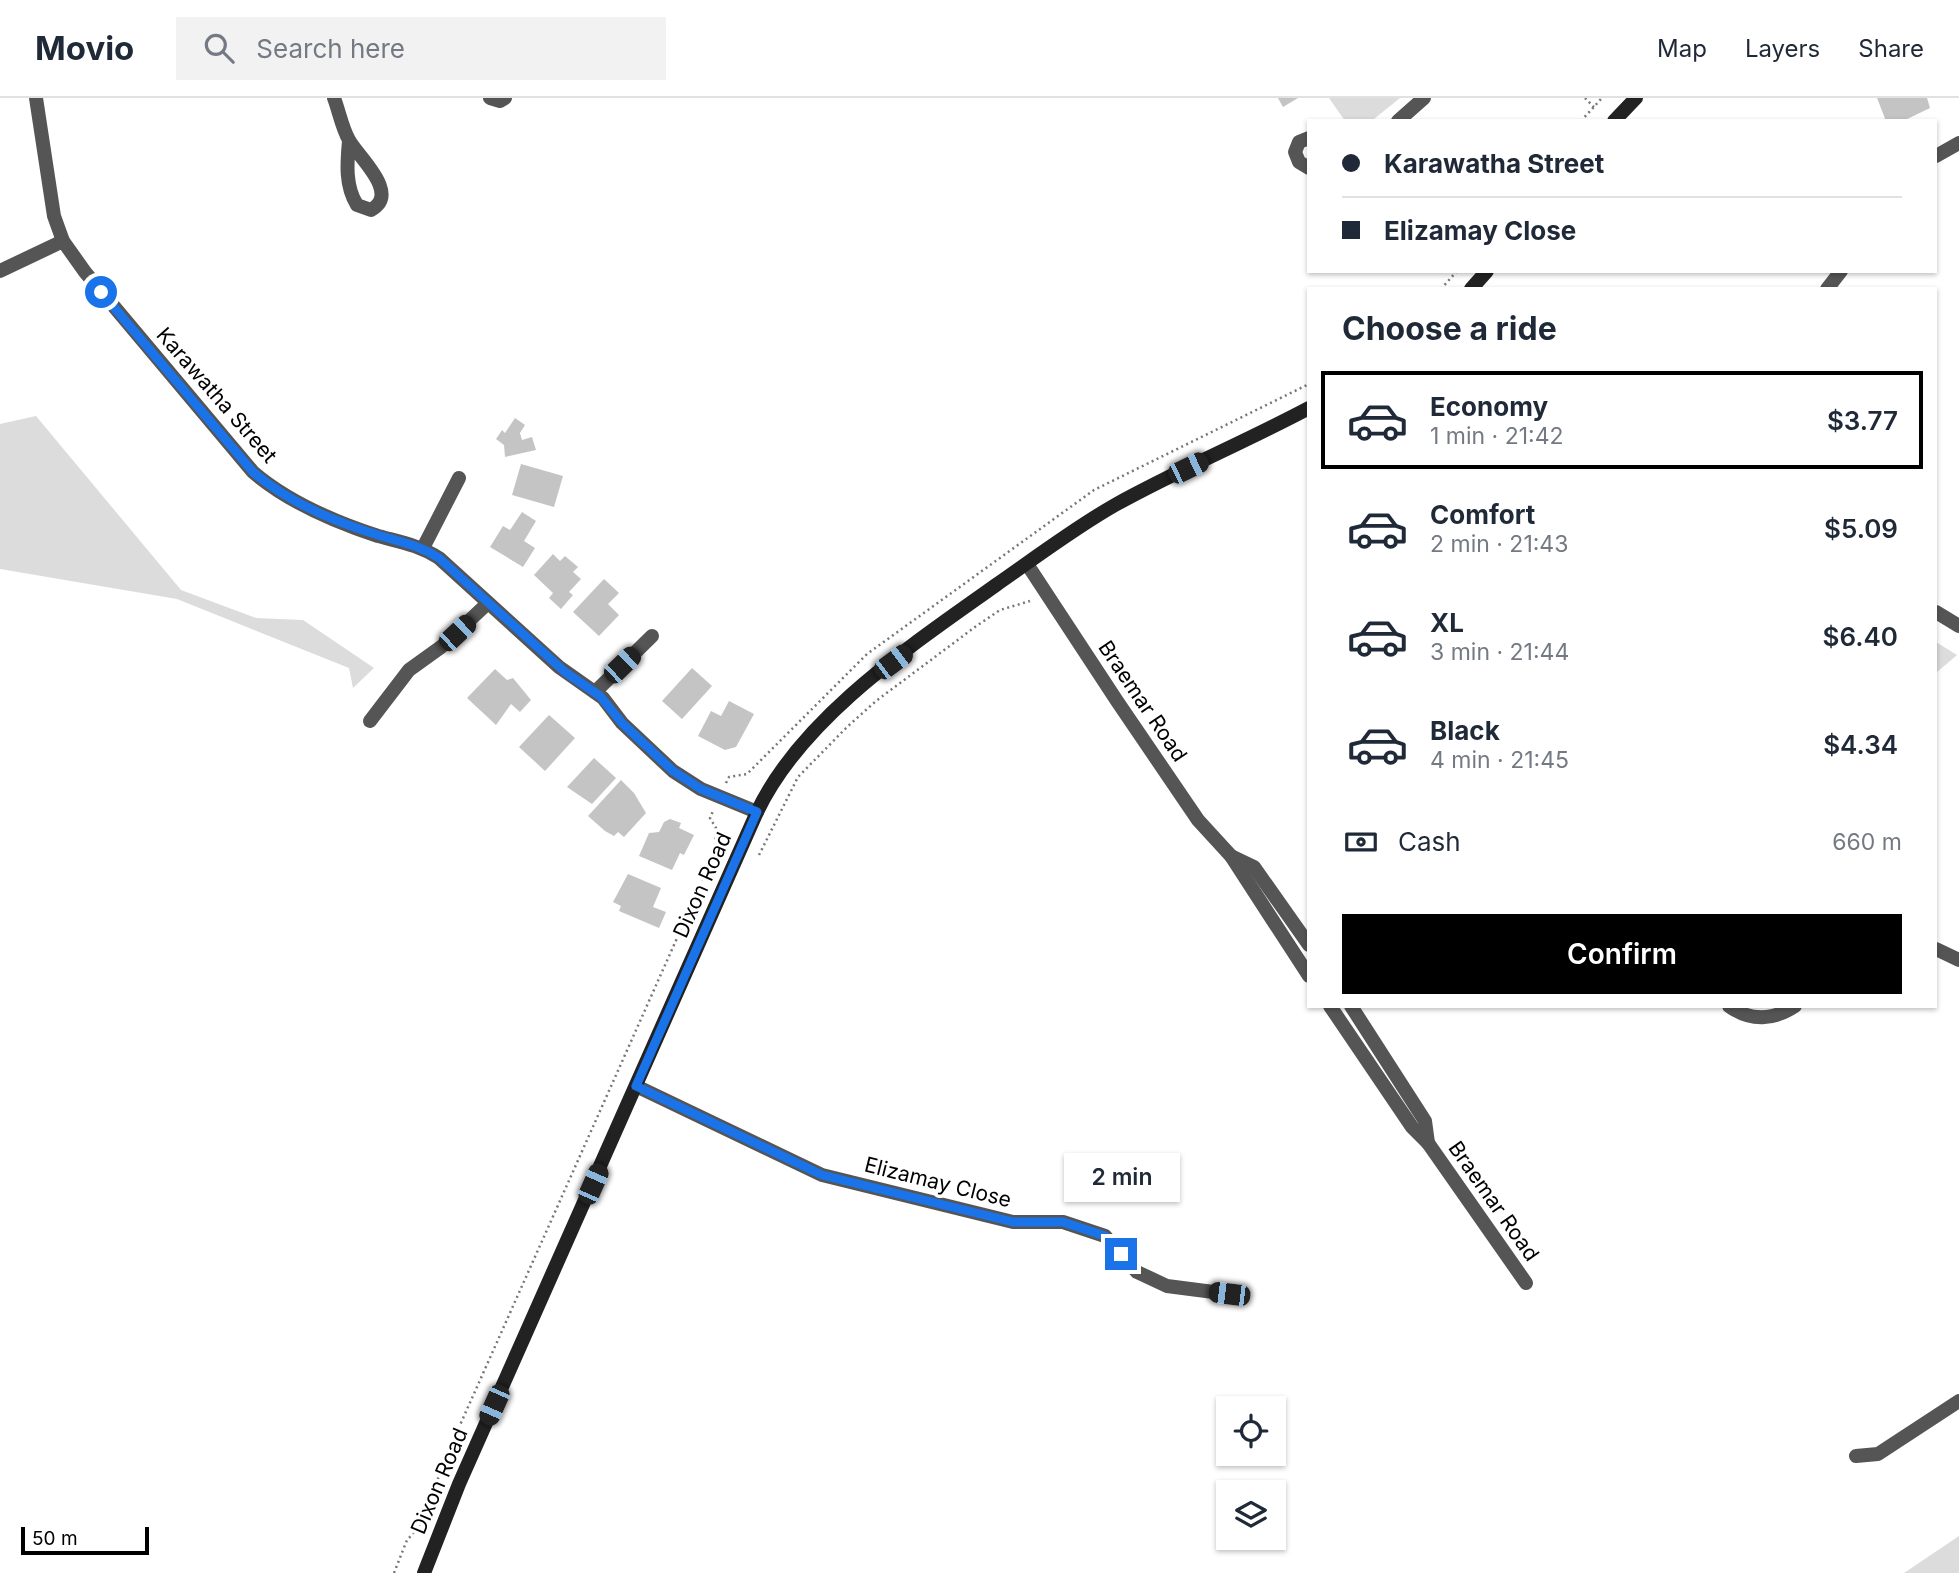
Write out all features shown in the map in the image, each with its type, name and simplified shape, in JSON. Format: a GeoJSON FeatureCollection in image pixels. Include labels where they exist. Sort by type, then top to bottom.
{"type":"FeatureCollection","features":[{"type":"Feature","properties":{"kind":"main road"},"geometry":{"type":"LineString","coordinates":[[1616,119],[1636,98]]}},
{"type":"Feature","properties":{"kind":"main road"},"geometry":{"type":"LineString","coordinates":[[1473,287],[1486,273]]}},
{"type":"Feature","properties":{"kind":"main road","name":"Dixon Road"},"geometry":{"type":"LineString","coordinates":[[424,1573],[459,1484],[757,812],[786,762],[826,720],[893,662],[1027,564],[1116,505],[1307,409]]}},
{"type":"Feature","properties":{"kind":"street","name":"Karawatha Street"},"geometry":{"type":"LineString","coordinates":[[36,98],[54,216],[63,241],[85,272],[253,472],[271,488],[296,501],[374,534],[422,548],[439,558],[565,672],[595,692],[629,730],[673,771],[701,789],[757,812]]}},
{"type":"Feature","properties":{"kind":"street"},"geometry":{"type":"LineString","coordinates":[[334,98],[349,141]]}},
{"type":"Feature","properties":{"kind":"street"},"geometry":{"type":"LineString","coordinates":[[490,98],[500,101],[505,98]]}},
{"type":"Feature","properties":{"kind":"street"},"geometry":{"type":"LineString","coordinates":[[1400,119],[1424,98]]}},
{"type":"Feature","properties":{"kind":"street"},"geometry":{"type":"LineString","coordinates":[[1307,139],[1299,142],[1295,152],[1299,162],[1307,167]]}},
{"type":"Feature","properties":{"kind":"street"},"geometry":{"type":"LineString","coordinates":[[1937,155],[1959,143]]}},
{"type":"Feature","properties":{"kind":"street"},"geometry":{"type":"LineString","coordinates":[[0,271],[63,241]]}},
{"type":"Feature","properties":{"kind":"street"},"geometry":{"type":"LineString","coordinates":[[1829,287],[1839,273]]}},
{"type":"Feature","properties":{"kind":"street"},"geometry":{"type":"LineString","coordinates":[[422,548],[459,478]]}},
{"type":"Feature","properties":{"kind":"street","name":"Braemar Road"},"geometry":{"type":"LineString","coordinates":[[1027,564],[1198,820],[1231,856],[1307,973]]}},
{"type":"Feature","properties":{"kind":"street"},"geometry":{"type":"LineString","coordinates":[[370,721],[409,670],[441,647],[488,603]]}},
{"type":"Feature","properties":{"kind":"street"},"geometry":{"type":"LineString","coordinates":[[1937,613],[1959,626]]}},
{"type":"Feature","properties":{"kind":"street"},"geometry":{"type":"LineString","coordinates":[[595,692],[652,636]]}},
{"type":"Feature","properties":{"kind":"street","name":"Braemar Road"},"geometry":{"type":"LineString","coordinates":[[1231,856],[1254,867],[1307,942]]}},
{"type":"Feature","properties":{"kind":"street"},"geometry":{"type":"LineString","coordinates":[[1937,949],[1959,960]]}},
{"type":"Feature","properties":{"kind":"street","name":"Braemar Road"},"geometry":{"type":"LineString","coordinates":[[1331,1008],[1412,1127],[1428,1143],[1527,1283]]}},
{"type":"Feature","properties":{"kind":"street","name":"Braemar Road"},"geometry":{"type":"LineString","coordinates":[[1352,1008],[1425,1121],[1428,1143]]}},
{"type":"Feature","properties":{"kind":"street"},"geometry":{"type":"LineString","coordinates":[[1734,1008],[1757,1018],[1780,1016],[1792,1008]]}},
{"type":"Feature","properties":{"kind":"street","name":"Elizamay Close"},"geometry":{"type":"LineString","coordinates":[[636,1086],[822,1175],[1013,1222],[1063,1222],[1105,1236],[1137,1272],[1167,1286],[1229,1294]]}},
{"type":"Feature","properties":{"kind":"street"},"geometry":{"type":"LineString","coordinates":[[1856,1456],[1878,1454],[1959,1401]]}},
{"type":"Feature","properties":{"kind":"path"},"geometry":{"type":"LineString","coordinates":[[1585,98],[1594,107]]}},
{"type":"Feature","properties":{"kind":"path"},"geometry":{"type":"LineString","coordinates":[[1583,119],[1602,98]]}},
{"type":"Feature","properties":{"kind":"path"},"geometry":{"type":"LineString","coordinates":[[1443,287],[1455,273]]}},
{"type":"Feature","properties":{"kind":"path"},"geometry":{"type":"LineString","coordinates":[[759,855],[798,777],[847,727],[876,701],[975,627],[1000,610],[1030,601]]}},
{"type":"Feature","properties":{"kind":"path"},"geometry":{"type":"LineString","coordinates":[[394,1573],[407,1540],[420,1526],[448,1452],[715,853],[716,828],[710,818],[713,811]]}},
{"type":"Feature","properties":{"kind":"shaded area"},"geometry":{"type":"Polygon","coordinates":[[[1329,98],[1400,98],[1374,119],[1344,119],[1329,98]]]}},
{"type":"Feature","properties":{"kind":"shaded area"},"geometry":{"type":"Polygon","coordinates":[[[36,416],[181,590],[256,618],[303,620],[374,668],[353,688],[349,668],[177,599],[0,569],[0,424],[36,416]]]}},
{"type":"Feature","properties":{"kind":"shaded area"},"geometry":{"type":"Polygon","coordinates":[[[1937,643],[1957,655],[1937,672],[1937,643]]]}},
{"type":"Feature","properties":{"kind":"shaded area"},"geometry":{"type":"Polygon","coordinates":[[[1959,1536],[1959,1573],[1904,1573],[1959,1536]]]}},
{"type":"Feature","properties":{"kind":"building"},"geometry":{"type":"Polygon","coordinates":[[[1278,98],[1298,98],[1283,107],[1278,98]]]}},
{"type":"Feature","properties":{"kind":"building"},"geometry":{"type":"Polygon","coordinates":[[[1877,98],[1927,98],[1930,108],[1907,119],[1885,119],[1877,98]]]}},
{"type":"Feature","properties":{"kind":"building"},"geometry":{"type":"Polygon","coordinates":[[[515,418],[525,425],[520,433],[522,440],[532,437],[536,450],[505,457],[504,445],[496,439],[502,430],[505,433],[515,418]]]}},
{"type":"Feature","properties":{"kind":"building"},"geometry":{"type":"Polygon","coordinates":[[[521,464],[563,476],[554,507],[512,495],[521,464]]]}},
{"type":"Feature","properties":{"kind":"building"},"geometry":{"type":"Polygon","coordinates":[[[522,512],[536,521],[524,541],[535,548],[523,567],[490,547],[503,526],[510,530],[522,512]]]}},
{"type":"Feature","properties":{"kind":"building"},"geometry":{"type":"Polygon","coordinates":[[[553,554],[560,561],[565,556],[578,567],[573,572],[581,579],[569,592],[573,595],[561,609],[549,598],[553,593],[534,575],[553,554]]]}},
{"type":"Feature","properties":{"kind":"building"},"geometry":{"type":"Polygon","coordinates":[[[604,579],[619,593],[608,604],[619,615],[599,636],[573,612],[604,579]]]}},
{"type":"Feature","properties":{"kind":"building"},"geometry":{"type":"Polygon","coordinates":[[[692,668],[712,686],[682,719],[662,701],[692,668]]]}},
{"type":"Feature","properties":{"kind":"building"},"geometry":{"type":"Polygon","coordinates":[[[495,669],[507,680],[513,678],[531,700],[520,712],[511,704],[496,725],[467,698],[495,669]]]}},
{"type":"Feature","properties":{"kind":"building"},"geometry":{"type":"Polygon","coordinates":[[[729,701],[754,714],[736,747],[725,750],[698,736],[711,711],[721,716],[729,701]]]}},
{"type":"Feature","properties":{"kind":"building"},"geometry":{"type":"Polygon","coordinates":[[[549,715],[575,738],[545,771],[519,747],[549,715]]]}},
{"type":"Feature","properties":{"kind":"building"},"geometry":{"type":"Polygon","coordinates":[[[594,758],[616,778],[592,804],[567,787],[594,758]]]}},
{"type":"Feature","properties":{"kind":"building"},"geometry":{"type":"Polygon","coordinates":[[[621,780],[634,793],[646,813],[624,837],[618,832],[614,836],[605,831],[588,816],[621,780]]]}},
{"type":"Feature","properties":{"kind":"building"},"geometry":{"type":"Polygon","coordinates":[[[670,819],[681,823],[679,828],[694,835],[684,855],[680,853],[672,870],[639,856],[649,833],[659,832],[664,822],[670,819]]]}},
{"type":"Feature","properties":{"kind":"building"},"geometry":{"type":"Polygon","coordinates":[[[628,874],[661,888],[653,907],[666,912],[659,928],[619,911],[621,906],[613,902],[628,874]]]}},
{"type":"Feature","properties":{"kind":"route"},"geometry":{"type":"LineString","coordinates":[[101,292],[253,472],[271,488],[374,534],[415,545],[439,558],[565,672],[600,696],[622,723],[673,771],[701,789],[757,812],[636,1086],[822,1175],[1013,1222],[1063,1222],[1105,1236],[1121,1254]]}}]}
